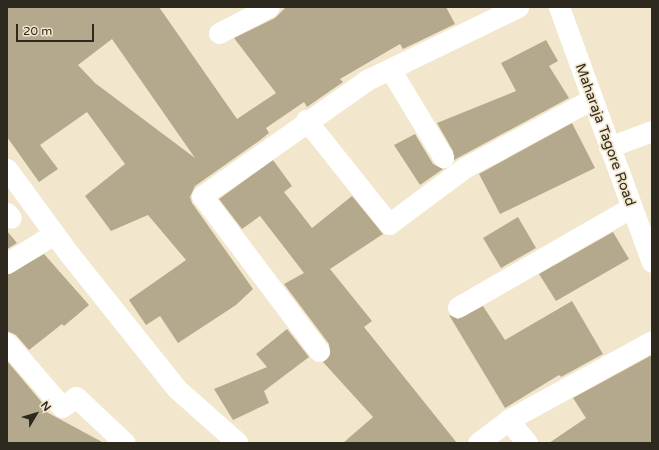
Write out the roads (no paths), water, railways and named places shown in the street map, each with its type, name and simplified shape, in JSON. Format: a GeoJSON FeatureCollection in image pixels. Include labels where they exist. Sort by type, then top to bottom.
{"type":"FeatureCollection","features":[{"type":"Feature","properties":{"kind":"street"},"geometry":{"type":"LineString","coordinates":[[319,351],[202,196],[306,120],[390,69],[518,7]]}},
{"type":"Feature","properties":{"kind":"street","name":"Maharaja Tagore Road"},"geometry":{"type":"LineString","coordinates":[[559,7],[630,208],[652,262]]}},
{"type":"Feature","properties":{"kind":"street"},"geometry":{"type":"LineString","coordinates":[[219,33],[265,8]]}},
{"type":"Feature","properties":{"kind":"street"},"geometry":{"type":"LineString","coordinates":[[390,69],[443,157]]}},
{"type":"Feature","properties":{"kind":"street"},"geometry":{"type":"LineString","coordinates":[[306,120],[389,224],[464,168],[592,99]]}},
{"type":"Feature","properties":{"kind":"street"},"geometry":{"type":"LineString","coordinates":[[609,147],[652,131]]}},
{"type":"Feature","properties":{"kind":"street"},"geometry":{"type":"LineString","coordinates":[[7,169],[54,234],[177,389],[238,443]]}},
{"type":"Feature","properties":{"kind":"street"},"geometry":{"type":"LineString","coordinates":[[458,306],[630,208]]}},
{"type":"Feature","properties":{"kind":"street"},"geometry":{"type":"LineString","coordinates":[[7,263],[54,234]]}},
{"type":"Feature","properties":{"kind":"street"},"geometry":{"type":"LineString","coordinates":[[478,443],[508,420],[652,341]]}},
{"type":"Feature","properties":{"kind":"street"},"geometry":{"type":"LineString","coordinates":[[7,343],[62,407],[76,397],[125,443]]}},
{"type":"Feature","properties":{"kind":"street"},"geometry":{"type":"LineString","coordinates":[[508,420],[527,443]]}}]}
